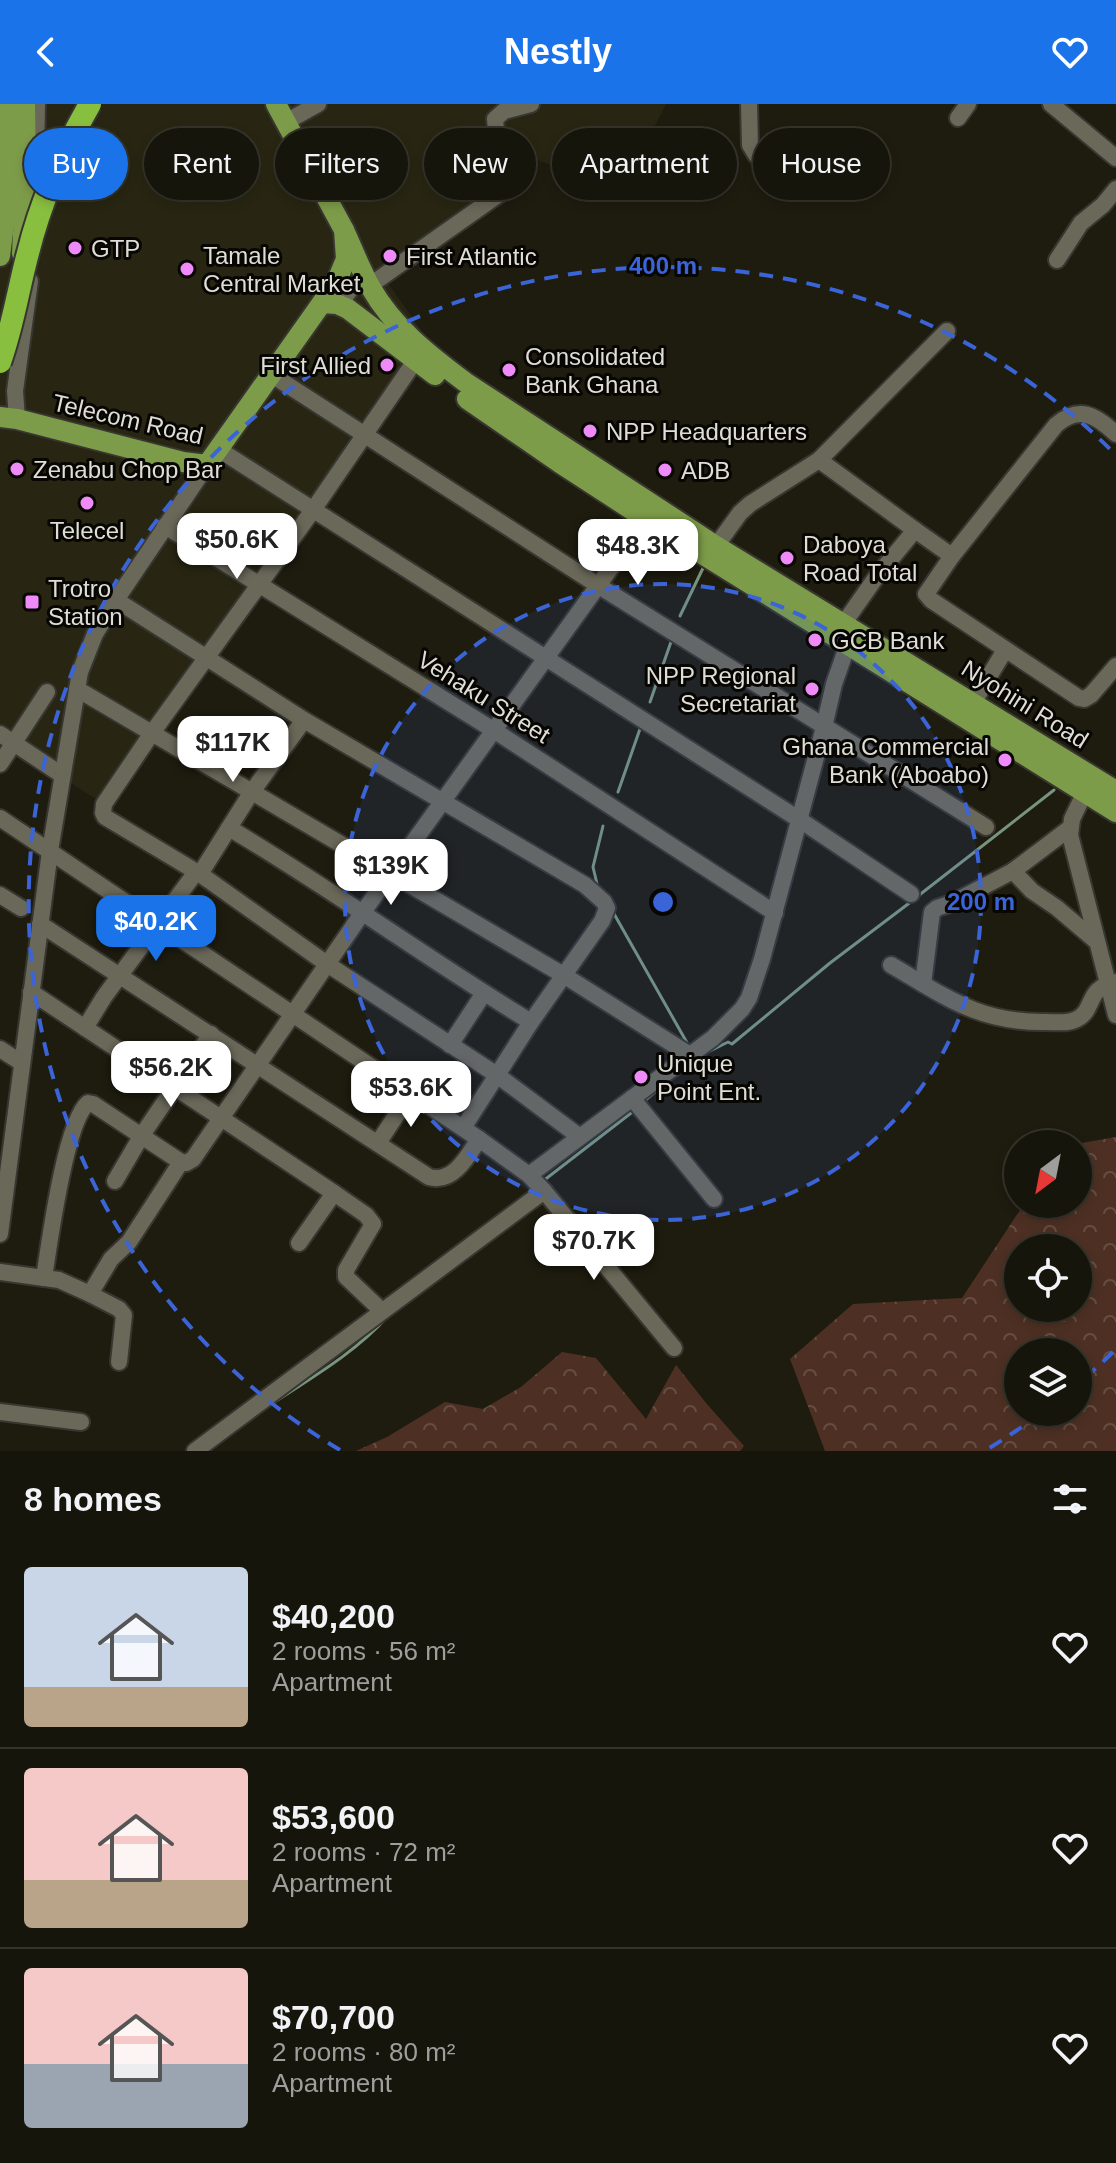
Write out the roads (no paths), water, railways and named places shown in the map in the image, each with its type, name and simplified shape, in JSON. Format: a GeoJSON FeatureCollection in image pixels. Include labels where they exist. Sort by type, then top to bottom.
{"type":"FeatureCollection","features":[{"type":"Feature","properties":{"kind":"highway"},"geometry":{"type":"LineString","coordinates":[[0,317],[31,197],[75,104]]}},
{"type":"Feature","properties":{"kind":"highway"},"geometry":{"type":"LineString","coordinates":[[0,362],[11,333],[29,250],[54,175],[90,104]]}},
{"type":"Feature","properties":{"kind":"main road"},"geometry":{"type":"LineString","coordinates":[[0,256],[7,157],[7,104]]}},
{"type":"Feature","properties":{"kind":"main road"},"geometry":{"type":"LineString","coordinates":[[0,374],[11,341],[18,304],[26,175],[25,104]]}},
{"type":"Feature","properties":{"kind":"main road"},"geometry":{"type":"LineString","coordinates":[[281,113],[344,230]]}},
{"type":"Feature","properties":{"kind":"main road","name":"Telecom Road"},"geometry":{"type":"LineString","coordinates":[[8,418],[183,462],[213,457],[342,271],[346,259],[344,230]]}},
{"type":"Feature","properties":{"kind":"main road","name":"Nyohini Road"},"geometry":{"type":"LineString","coordinates":[[344,230],[369,286],[399,326],[446,368],[716,546],[1116,791]]}},
{"type":"Feature","properties":{"kind":"main road","name":"Nyohini Road"},"geometry":{"type":"LineString","coordinates":[[322,303],[348,309],[526,440],[646,519],[1116,812]]}},
{"type":"Feature","properties":{"kind":"street"},"geometry":{"type":"LineString","coordinates":[[8,418],[16,383],[33,256],[37,104]]}},
{"type":"Feature","properties":{"kind":"street"},"geometry":{"type":"LineString","coordinates":[[281,113],[318,104]]}},
{"type":"Feature","properties":{"kind":"street"},"geometry":{"type":"LineString","coordinates":[[348,309],[344,298],[349,290],[357,284],[369,286],[515,183],[522,170],[520,163],[496,130],[495,119],[504,111],[531,104]]}},
{"type":"Feature","properties":{"kind":"street"},"geometry":{"type":"LineString","coordinates":[[749,104],[750,145],[753,150]]}},
{"type":"Feature","properties":{"kind":"street"},"geometry":{"type":"LineString","coordinates":[[1051,104],[1116,158]]}},
{"type":"Feature","properties":{"kind":"street"},"geometry":{"type":"LineString","coordinates":[[1057,260],[1081,223],[1103,205],[1116,189]]}},
{"type":"Feature","properties":{"kind":"street"},"geometry":{"type":"LineString","coordinates":[[716,546],[740,513],[819,460],[947,331]]}},
{"type":"Feature","properties":{"kind":"street"},"geometry":{"type":"LineString","coordinates":[[415,361],[313,510],[152,733],[104,804],[103,813],[198,873],[327,964],[497,1075],[580,1137]]}},
{"type":"Feature","properties":{"kind":"street"},"geometry":{"type":"LineString","coordinates":[[272,375],[599,586],[986,827]]}},
{"type":"Feature","properties":{"kind":"street"},"geometry":{"type":"LineString","coordinates":[[1116,434],[1085,413],[1064,418],[952,556],[926,594],[1005,650],[1084,699],[1116,666]]}},
{"type":"Feature","properties":{"kind":"street"},"geometry":{"type":"LineString","coordinates":[[0,1234],[2,1198],[50,851],[85,657],[116,600],[213,457],[313,510],[548,657],[911,894]]}},
{"type":"Feature","properties":{"kind":"street"},"geometry":{"type":"LineString","coordinates":[[819,460],[952,556]]}},
{"type":"Feature","properties":{"kind":"street"},"geometry":{"type":"LineString","coordinates":[[44,1278],[55,1203],[73,1131],[83,1106],[93,1104],[181,1162],[190,1163],[363,912],[646,519]]}},
{"type":"Feature","properties":{"kind":"street","name":"Vehaku Street"},"geometry":{"type":"LineString","coordinates":[[165,526],[495,731],[775,913]]}},
{"type":"Feature","properties":{"kind":"street"},"geometry":{"type":"LineString","coordinates":[[844,623],[915,530]]}},
{"type":"Feature","properties":{"kind":"street"},"geometry":{"type":"LineString","coordinates":[[116,600],[304,720],[585,885],[604,902],[606,915],[531,1022],[463,1128]]}},
{"type":"Feature","properties":{"kind":"street"},"geometry":{"type":"LineString","coordinates":[[529,1175],[713,1038],[742,1009],[756,979],[836,675],[848,644]]}},
{"type":"Feature","properties":{"kind":"street"},"geometry":{"type":"LineString","coordinates":[[973,703],[1005,650]]}},
{"type":"Feature","properties":{"kind":"street"},"geometry":{"type":"LineString","coordinates":[[77,689],[565,976],[690,1055]]}},
{"type":"Feature","properties":{"kind":"street"},"geometry":{"type":"LineString","coordinates":[[0,764],[7,739],[47,692]]}},
{"type":"Feature","properties":{"kind":"street"},"geometry":{"type":"LineString","coordinates":[[85,1028],[104,997],[198,873],[304,720]]}},
{"type":"Feature","properties":{"kind":"street"},"geometry":{"type":"LineString","coordinates":[[7,739],[62,775]]}},
{"type":"Feature","properties":{"kind":"street"},"geometry":{"type":"LineString","coordinates":[[1085,792],[1070,828],[1071,842],[1097,942],[1113,983],[1116,1015]]}},
{"type":"Feature","properties":{"kind":"street"},"geometry":{"type":"LineString","coordinates":[[0,818],[529,1175],[674,1348]]}},
{"type":"Feature","properties":{"kind":"street"},"geometry":{"type":"LineString","coordinates":[[229,828],[531,1022]]}},
{"type":"Feature","properties":{"kind":"street"},"geometry":{"type":"LineString","coordinates":[[923,984],[932,912],[1013,871],[1070,828]]}},
{"type":"Feature","properties":{"kind":"street"},"geometry":{"type":"LineString","coordinates":[[1013,871],[1032,891],[1097,942]]}},
{"type":"Feature","properties":{"kind":"street"},"geometry":{"type":"LineString","coordinates":[[0,895],[21,908]]}},
{"type":"Feature","properties":{"kind":"street"},"geometry":{"type":"LineString","coordinates":[[40,924],[429,1177],[443,1178],[456,1169],[479,1139]]}},
{"type":"Feature","properties":{"kind":"street"},"geometry":{"type":"LineString","coordinates":[[891,965],[976,1012],[1027,1022],[1069,1022],[1077,1019],[1084,1014],[1095,993],[1113,983]]}},
{"type":"Feature","properties":{"kind":"street"},"geometry":{"type":"LineString","coordinates":[[31,992],[371,1219],[370,1232],[346,1270],[346,1277],[382,1311]]}},
{"type":"Feature","properties":{"kind":"street"},"geometry":{"type":"LineString","coordinates":[[450,1045],[484,993]]}},
{"type":"Feature","properties":{"kind":"street"},"geometry":{"type":"LineString","coordinates":[[115,1181],[142,1135],[211,1034]]}},
{"type":"Feature","properties":{"kind":"street"},"geometry":{"type":"LineString","coordinates":[[0,1049],[22,1063]]}},
{"type":"Feature","properties":{"kind":"street"},"geometry":{"type":"LineString","coordinates":[[378,1143],[411,1093]]}},
{"type":"Feature","properties":{"kind":"street"},"geometry":{"type":"LineString","coordinates":[[632,1098],[714,1199]]}},
{"type":"Feature","properties":{"kind":"street"},"geometry":{"type":"LineString","coordinates":[[90,1294],[111,1259],[129,1242],[181,1162]]}},
{"type":"Feature","properties":{"kind":"street"},"geometry":{"type":"LineString","coordinates":[[195,1451],[544,1191]]}},
{"type":"Feature","properties":{"kind":"street"},"geometry":{"type":"LineString","coordinates":[[299,1243],[334,1193]]}},
{"type":"Feature","properties":{"kind":"street"},"geometry":{"type":"LineString","coordinates":[[0,1272],[59,1280],[117,1308],[124,1315],[119,1362]]}},
{"type":"Feature","properties":{"kind":"street"},"geometry":{"type":"LineString","coordinates":[[0,1412],[81,1422]]}},
{"type":"Feature","properties":{"kind":"waterway"},"geometry":{"type":"LineString","coordinates":[[680,616],[704,566]]}},
{"type":"Feature","properties":{"kind":"waterway"},"geometry":{"type":"LineString","coordinates":[[650,702],[672,639]]}},
{"type":"Feature","properties":{"kind":"waterway"},"geometry":{"type":"LineString","coordinates":[[618,792],[641,726]]}},
{"type":"Feature","properties":{"kind":"waterway"},"geometry":{"type":"LineString","coordinates":[[918,896],[1054,790]]}},
{"type":"Feature","properties":{"kind":"waterway"},"geometry":{"type":"LineString","coordinates":[[598,888],[593,867],[603,826]]}},
{"type":"Feature","properties":{"kind":"waterway"},"geometry":{"type":"LineString","coordinates":[[706,1053],[728,1042],[732,1044],[830,963],[912,901]]}},
{"type":"Feature","properties":{"kind":"waterway"},"geometry":{"type":"LineString","coordinates":[[613,912],[690,1048]]}},
{"type":"Feature","properties":{"kind":"waterway"},"geometry":{"type":"LineString","coordinates":[[643,1102],[662,1086]]}},
{"type":"Feature","properties":{"kind":"waterway"},"geometry":{"type":"LineString","coordinates":[[543,1181],[635,1110]]}},
{"type":"Feature","properties":{"kind":"waterway"},"geometry":{"type":"LineString","coordinates":[[270,1405],[347,1353],[388,1316]]}},
{"type":"Feature","properties":{"kind":"place","name":"GTP"},"geometry":{"type":"Point","coordinates":[75,248]}},
{"type":"Feature","properties":{"kind":"place","name":"First Atlantic"},"geometry":{"type":"Point","coordinates":[390,256]}},
{"type":"Feature","properties":{"kind":"place","name":"Tamale Central Market"},"geometry":{"type":"Point","coordinates":[187,269]}},
{"type":"Feature","properties":{"kind":"place","name":"First Allied"},"geometry":{"type":"Point","coordinates":[387,365]}},
{"type":"Feature","properties":{"kind":"place","name":"Consolidated Bank Ghana"},"geometry":{"type":"Point","coordinates":[509,370]}},
{"type":"Feature","properties":{"kind":"place","name":"NPP Headquarters"},"geometry":{"type":"Point","coordinates":[590,431]}},
{"type":"Feature","properties":{"kind":"place","name":"Zenabu Chop Bar"},"geometry":{"type":"Point","coordinates":[17,469]}},
{"type":"Feature","properties":{"kind":"place","name":"ADB"},"geometry":{"type":"Point","coordinates":[665,470]}},
{"type":"Feature","properties":{"kind":"place","name":"Telecel"},"geometry":{"type":"Point","coordinates":[87,503]}},
{"type":"Feature","properties":{"kind":"place","name":"Daboya Road Total"},"geometry":{"type":"Point","coordinates":[787,558]}},
{"type":"Feature","properties":{"kind":"place","name":"Trotro Station"},"geometry":{"type":"Point","coordinates":[32,602]}},
{"type":"Feature","properties":{"kind":"place","name":"GCB Bank"},"geometry":{"type":"Point","coordinates":[815,640]}},
{"type":"Feature","properties":{"kind":"place","name":"NPP Regional Secretariat"},"geometry":{"type":"Point","coordinates":[812,689]}},
{"type":"Feature","properties":{"kind":"place","name":"Ghana Commercial Bank (Aboabo)"},"geometry":{"type":"Point","coordinates":[1005,760]}},
{"type":"Feature","properties":{"kind":"place","name":"Unique Point Ent."},"geometry":{"type":"Point","coordinates":[641,1077]}}]}
